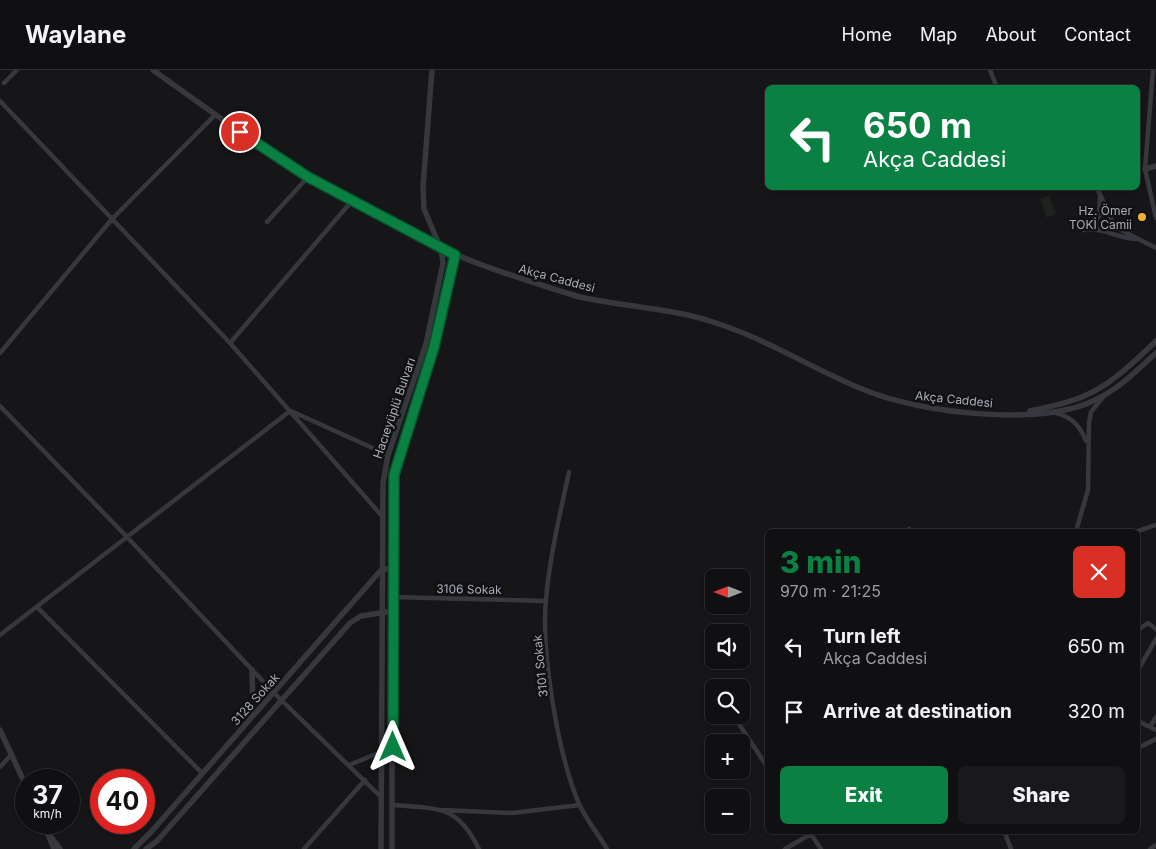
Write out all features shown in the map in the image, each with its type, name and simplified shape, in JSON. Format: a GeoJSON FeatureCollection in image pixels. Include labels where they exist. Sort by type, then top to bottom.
{"type":"FeatureCollection","features":[{"type":"Feature","properties":{"kind":"street"},"geometry":{"type":"LineString","coordinates":[[4,83],[17,70]]}},
{"type":"Feature","properties":{"kind":"street","name":"Akça Caddesi"},"geometry":{"type":"LineString","coordinates":[[153,70],[308,177],[351,202],[441,249],[514,277],[581,297],[680,314],[728,326],[849,383],[892,399],[957,412],[1056,412],[1083,406],[1105,396],[1156,353]]}},
{"type":"Feature","properties":{"kind":"street","name":"Hacıeyüplü Bulvarı"},"geometry":{"type":"LineString","coordinates":[[381,849],[382,483],[388,455],[426,344],[441,275],[441,249],[428,222],[423,187],[432,70]]}},
{"type":"Feature","properties":{"kind":"street"},"geometry":{"type":"LineString","coordinates":[[990,70],[996,85]]}},
{"type":"Feature","properties":{"kind":"street"},"geometry":{"type":"LineString","coordinates":[[1153,70],[1145,169],[1156,218]]}},
{"type":"Feature","properties":{"kind":"street"},"geometry":{"type":"LineString","coordinates":[[0,101],[230,343],[382,516]]}},
{"type":"Feature","properties":{"kind":"street"},"geometry":{"type":"LineString","coordinates":[[0,353],[112,218],[215,114]]}},
{"type":"Feature","properties":{"kind":"street"},"geometry":{"type":"LineString","coordinates":[[1145,169],[1156,166]]}},
{"type":"Feature","properties":{"kind":"street"},"geometry":{"type":"LineString","coordinates":[[267,222],[308,177]]}},
{"type":"Feature","properties":{"kind":"street"},"geometry":{"type":"LineString","coordinates":[[1098,190],[1111,219],[1119,229],[1156,248]]}},
{"type":"Feature","properties":{"kind":"street"},"geometry":{"type":"LineString","coordinates":[[1100,195],[1098,226],[1114,235],[1136,239]]}},
{"type":"Feature","properties":{"kind":"street"},"geometry":{"type":"LineString","coordinates":[[230,343],[351,202]]}},
{"type":"Feature","properties":{"kind":"street"},"geometry":{"type":"LineString","coordinates":[[1104,214],[1111,219],[1108,229],[1084,230],[1104,214]]}},
{"type":"Feature","properties":{"kind":"street","name":"Hacıeyüplü Bulvarı"},"geometry":{"type":"LineString","coordinates":[[392,849],[394,475],[434,347],[455,255]]}},
{"type":"Feature","properties":{"kind":"street","name":"Akça Caddesi"},"geometry":{"type":"LineString","coordinates":[[1023,413],[1072,400],[1100,388],[1115,378],[1156,341]]}},
{"type":"Feature","properties":{"kind":"street"},"geometry":{"type":"LineString","coordinates":[[426,344],[434,347]]}},
{"type":"Feature","properties":{"kind":"street"},"geometry":{"type":"LineString","coordinates":[[1077,529],[1088,490],[1087,434],[1091,412],[1105,396]]}},
{"type":"Feature","properties":{"kind":"street"},"geometry":{"type":"LineString","coordinates":[[0,406],[128,537],[274,693],[381,797],[393,805],[442,810],[512,813],[580,805]]}},
{"type":"Feature","properties":{"kind":"street"},"geometry":{"type":"LineString","coordinates":[[290,411],[388,455]]}},
{"type":"Feature","properties":{"kind":"street"},"geometry":{"type":"LineString","coordinates":[[0,635],[290,411]]}},
{"type":"Feature","properties":{"kind":"street"},"geometry":{"type":"LineString","coordinates":[[1056,412],[1071,419],[1079,426],[1088,447]]}},
{"type":"Feature","properties":{"kind":"street","name":"3101 Sokak"},"geometry":{"type":"LineString","coordinates":[[569,472],[554,538],[546,601],[547,652],[551,688],[564,753],[580,805],[607,849]]}},
{"type":"Feature","properties":{"kind":"street"},"geometry":{"type":"LineString","coordinates":[[1140,530],[1156,525]]}},
{"type":"Feature","properties":{"kind":"street"},"geometry":{"type":"LineString","coordinates":[[382,569],[393,569]]}},
{"type":"Feature","properties":{"kind":"street","name":"3128 Sokak"},"geometry":{"type":"LineString","coordinates":[[134,849],[382,569]]}},
{"type":"Feature","properties":{"kind":"street","name":"3106 Sokak"},"geometry":{"type":"LineString","coordinates":[[392,597],[546,601]]}},
{"type":"Feature","properties":{"kind":"street"},"geometry":{"type":"LineString","coordinates":[[36,607],[211,781]]}},
{"type":"Feature","properties":{"kind":"street","name":"3128 Sokak"},"geometry":{"type":"LineString","coordinates":[[151,849],[355,619],[368,614],[392,612]]}},
{"type":"Feature","properties":{"kind":"street"},"geometry":{"type":"LineString","coordinates":[[1140,629],[1148,623],[1156,629]]}},
{"type":"Feature","properties":{"kind":"street"},"geometry":{"type":"LineString","coordinates":[[1140,667],[1156,639]]}},
{"type":"Feature","properties":{"kind":"street"},"geometry":{"type":"LineString","coordinates":[[250,718],[253,707],[252,670]]}},
{"type":"Feature","properties":{"kind":"street"},"geometry":{"type":"LineString","coordinates":[[1150,727],[1156,717]]}},
{"type":"Feature","properties":{"kind":"street"},"geometry":{"type":"LineString","coordinates":[[1140,722],[1156,730]]}},
{"type":"Feature","properties":{"kind":"street"},"geometry":{"type":"LineString","coordinates":[[739,724],[765,763]]}},
{"type":"Feature","properties":{"kind":"street"},"geometry":{"type":"LineString","coordinates":[[0,730],[19,769]]}},
{"type":"Feature","properties":{"kind":"street"},"geometry":{"type":"LineString","coordinates":[[1140,747],[1156,739]]}},
{"type":"Feature","properties":{"kind":"street"},"geometry":{"type":"LineString","coordinates":[[350,765],[381,752]]}},
{"type":"Feature","properties":{"kind":"street"},"geometry":{"type":"LineString","coordinates":[[0,767],[12,754]]}},
{"type":"Feature","properties":{"kind":"street"},"geometry":{"type":"LineString","coordinates":[[304,849],[365,780]]}},
{"type":"Feature","properties":{"kind":"street"},"geometry":{"type":"LineString","coordinates":[[442,810],[459,818],[479,849]]}},
{"type":"Feature","properties":{"kind":"street"},"geometry":{"type":"LineString","coordinates":[[48,834],[54,849]]}},
{"type":"Feature","properties":{"kind":"street"},"geometry":{"type":"LineString","coordinates":[[50,834],[60,849]]}},
{"type":"Feature","properties":{"kind":"street"},"geometry":{"type":"LineString","coordinates":[[785,849],[808,834]]}},
{"type":"Feature","properties":{"kind":"street"},"geometry":{"type":"LineString","coordinates":[[811,834],[821,849]]}},
{"type":"Feature","properties":{"kind":"street"},"geometry":{"type":"LineString","coordinates":[[1005,834],[1011,849]]}},
{"type":"Feature","properties":{"kind":"street","name":"3128 Sokak"},"geometry":{"type":"LineString","coordinates":[[146,849],[157,841]]}},
{"type":"Feature","properties":{"kind":"street"},"geometry":{"type":"LineString","coordinates":[[1150,849],[1156,845]]}},
{"type":"Feature","properties":{"kind":"shaded area"},"geometry":{"type":"Polygon","coordinates":[[[1049,195],[1056,214],[1047,218],[1040,199],[1049,195]]]}},
{"type":"Feature","properties":{"kind":"place","name":"Hz. Ömer TOKİ Camii"},"geometry":{"type":"Point","coordinates":[1142,217]}},
{"type":"Feature","properties":{"kind":"route"},"geometry":{"type":"LineString","coordinates":[[240,132],[308,177],[366,210],[455,255],[434,347],[398,457],[392,485],[393,747]]}}]}
